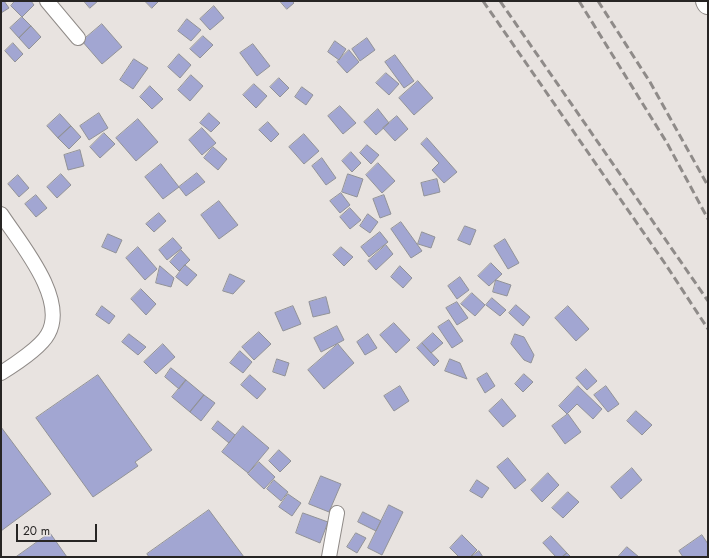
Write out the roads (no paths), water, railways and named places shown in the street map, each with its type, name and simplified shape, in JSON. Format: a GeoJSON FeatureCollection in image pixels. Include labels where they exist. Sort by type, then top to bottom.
{"type":"FeatureCollection","features":[{"type":"Feature","properties":{"kind":"lane"},"geometry":{"type":"LineString","coordinates":[[47,1],[78,38]]}},
{"type":"Feature","properties":{"kind":"lane"},"geometry":{"type":"LineString","coordinates":[[1,214],[46,284],[52,302],[53,321],[48,335],[20,361],[1,373]]}},
{"type":"Feature","properties":{"kind":"lane"},"geometry":{"type":"LineString","coordinates":[[329,557],[337,513]]}},
{"type":"Feature","properties":{"kind":"railway"},"geometry":{"type":"LineString","coordinates":[[483,1],[666,265],[708,329]]}},
{"type":"Feature","properties":{"kind":"railway"},"geometry":{"type":"LineString","coordinates":[[500,1],[708,301]]}},
{"type":"Feature","properties":{"kind":"railway"},"geometry":{"type":"LineString","coordinates":[[579,1],[667,143],[708,219]]}},
{"type":"Feature","properties":{"kind":"railway"},"geometry":{"type":"LineString","coordinates":[[598,1],[650,82],[708,186]]}}]}
